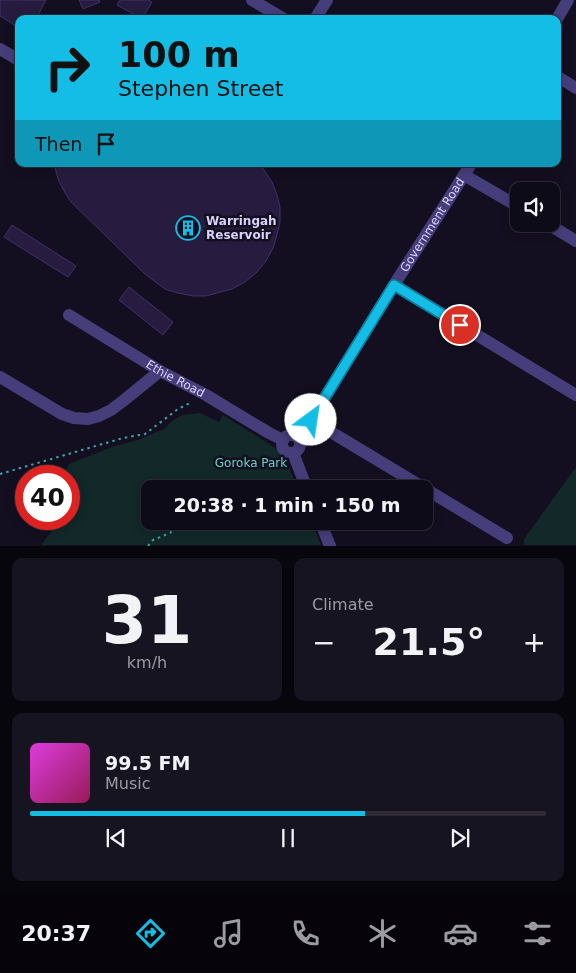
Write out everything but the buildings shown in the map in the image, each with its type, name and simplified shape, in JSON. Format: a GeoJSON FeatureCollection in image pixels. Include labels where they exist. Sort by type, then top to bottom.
{"type":"FeatureCollection","features":[{"type":"Feature","properties":{"kind":"street"},"geometry":{"type":"LineString","coordinates":[[252,0],[277,15]]}},
{"type":"Feature","properties":{"kind":"street"},"geometry":{"type":"LineString","coordinates":[[317,15],[326,0]]}},
{"type":"Feature","properties":{"kind":"street"},"geometry":{"type":"LineString","coordinates":[[559,15],[568,0]]}},
{"type":"Feature","properties":{"kind":"street"},"geometry":{"type":"LineString","coordinates":[[0,49],[15,58]]}},
{"type":"Feature","properties":{"kind":"street"},"geometry":{"type":"LineString","coordinates":[[561,79],[576,88]]}},
{"type":"Feature","properties":{"kind":"street"},"geometry":{"type":"LineString","coordinates":[[468,169],[510,200]]}},
{"type":"Feature","properties":{"kind":"street","name":"Government Road"},"geometry":{"type":"LineString","coordinates":[[298,438],[468,169]]}},
{"type":"Feature","properties":{"kind":"street"},"geometry":{"type":"LineString","coordinates":[[560,231],[576,241]]}},
{"type":"Feature","properties":{"kind":"street"},"geometry":{"type":"LineString","coordinates":[[394,285],[576,395]]}},
{"type":"Feature","properties":{"kind":"street","name":"Ethie Road"},"geometry":{"type":"LineString","coordinates":[[69,315],[160,371],[206,395],[283,440]]}},
{"type":"Feature","properties":{"kind":"street"},"geometry":{"type":"LineString","coordinates":[[0,377],[62,414],[74,418],[88,418],[99,416],[110,410],[160,371]]}},
{"type":"Feature","properties":{"kind":"street"},"geometry":{"type":"LineString","coordinates":[[311,420],[507,538]]}},
{"type":"Feature","properties":{"kind":"street"},"geometry":{"type":"LineString","coordinates":[[290,435],[296,436],[300,440],[301,446],[298,451],[293,453],[287,452],[283,448],[283,440],[290,435]]}},
{"type":"Feature","properties":{"kind":"street"},"geometry":{"type":"LineString","coordinates":[[293,453],[304,480]]}},
{"type":"Feature","properties":{"kind":"street"},"geometry":{"type":"LineString","coordinates":[[324,530],[330,546]]}},
{"type":"Feature","properties":{"kind":"path"},"geometry":{"type":"LineString","coordinates":[[0,474],[123,438],[145,434],[178,409],[206,395]]}},
{"type":"Feature","properties":{"kind":"path"},"geometry":{"type":"LineString","coordinates":[[148,546],[153,540],[173,530]]}},
{"type":"Feature","properties":{"kind":"green space","name":"Goroka Park"},"geometry":{"type":"Polygon","coordinates":[[[200,413],[219,422],[223,415],[277,449],[285,458],[294,480],[141,480],[141,530],[315,530],[321,545],[41,545],[53,530],[80,530],[80,465],[69,464],[164,429],[182,415],[200,413]]]}},
{"type":"Feature","properties":{"kind":"green space"},"geometry":{"type":"Polygon","coordinates":[[[576,467],[576,545],[524,545],[524,539],[576,467]]]}},
{"type":"Feature","properties":{"kind":"place","name":"Warringah Reservoir"},"geometry":{"type":"Point","coordinates":[188,228]}},
{"type":"Feature","properties":{"kind":"route"},"geometry":{"type":"LineString","coordinates":[[311,420],[394,285],[460,325]]}}]}
